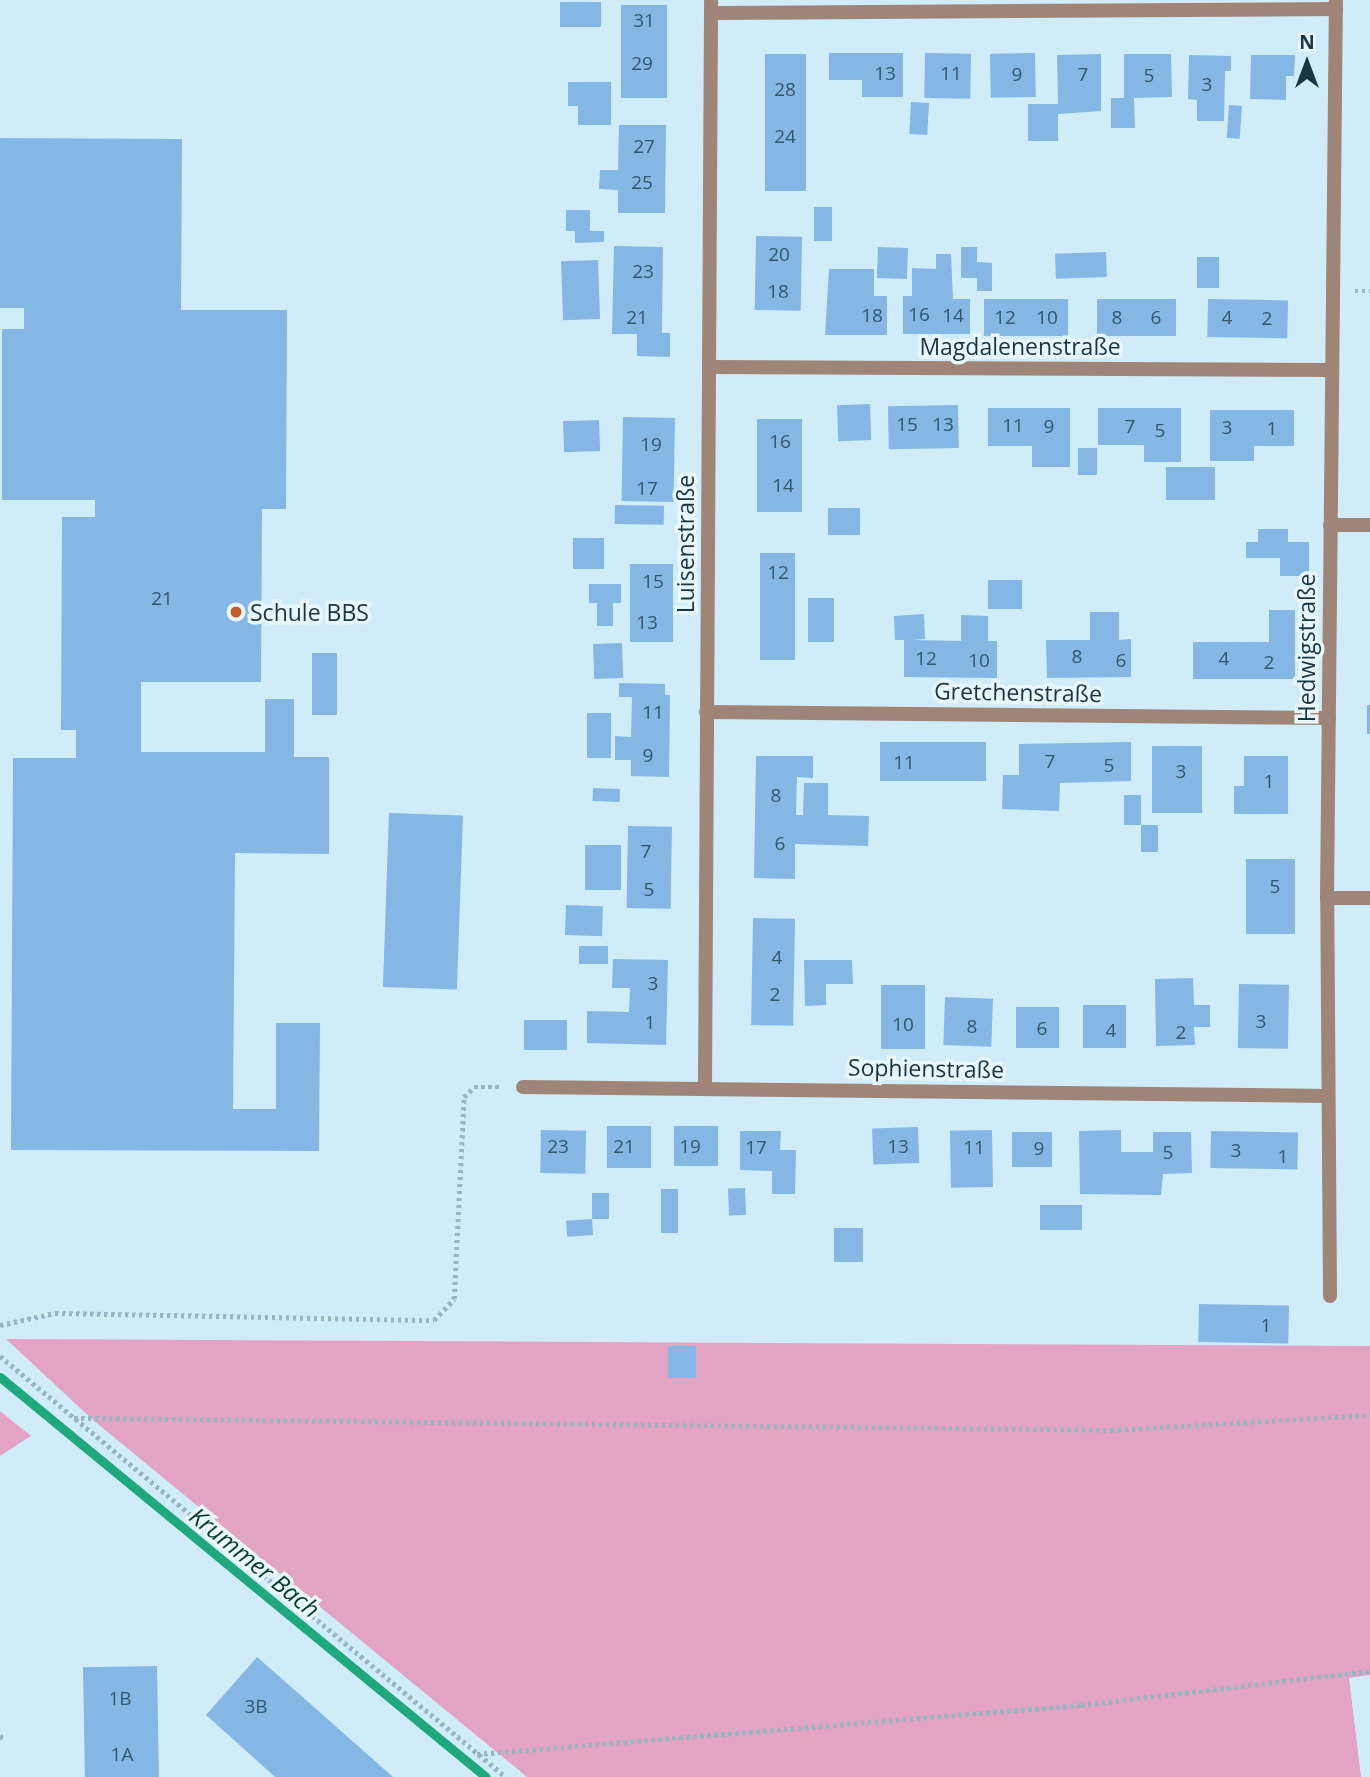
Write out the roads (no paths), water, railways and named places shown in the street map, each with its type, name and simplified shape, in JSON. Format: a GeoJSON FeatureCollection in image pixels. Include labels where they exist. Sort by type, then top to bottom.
{"type":"FeatureCollection","features":[{"type":"Feature","properties":{"kind":"street"},"geometry":{"type":"LineString","coordinates":[[711,6],[1336,4]]}},
{"type":"Feature","properties":{"kind":"street","name":"Hedwigstraße"},"geometry":{"type":"LineString","coordinates":[[1330,1296],[1327,898],[1336,4]]}},
{"type":"Feature","properties":{"kind":"street","name":"Luisenstraße"},"geometry":{"type":"LineString","coordinates":[[705,1088],[711,6]]}},
{"type":"Feature","properties":{"kind":"street","name":"Magdalenenstraße"},"geometry":{"type":"LineString","coordinates":[[709,367],[1332,370]]}},
{"type":"Feature","properties":{"kind":"street"},"geometry":{"type":"LineString","coordinates":[[1330,525],[1370,525]]}},
{"type":"Feature","properties":{"kind":"street","name":"Gretchenstraße"},"geometry":{"type":"LineString","coordinates":[[706,712],[1328,718]]}},
{"type":"Feature","properties":{"kind":"street"},"geometry":{"type":"LineString","coordinates":[[1327,898],[1370,898]]}},
{"type":"Feature","properties":{"kind":"street","name":"Sophienstraße"},"geometry":{"type":"LineString","coordinates":[[523,1087],[1328,1096]]}},
{"type":"Feature","properties":{"kind":"waterway","name":"Krummer Bach"},"geometry":{"type":"LineString","coordinates":[[0,1377],[486,1777]]}},
{"type":"Feature","properties":{"kind":"place","name":"Schule BBS"},"geometry":{"type":"Point","coordinates":[236,612]}}]}
